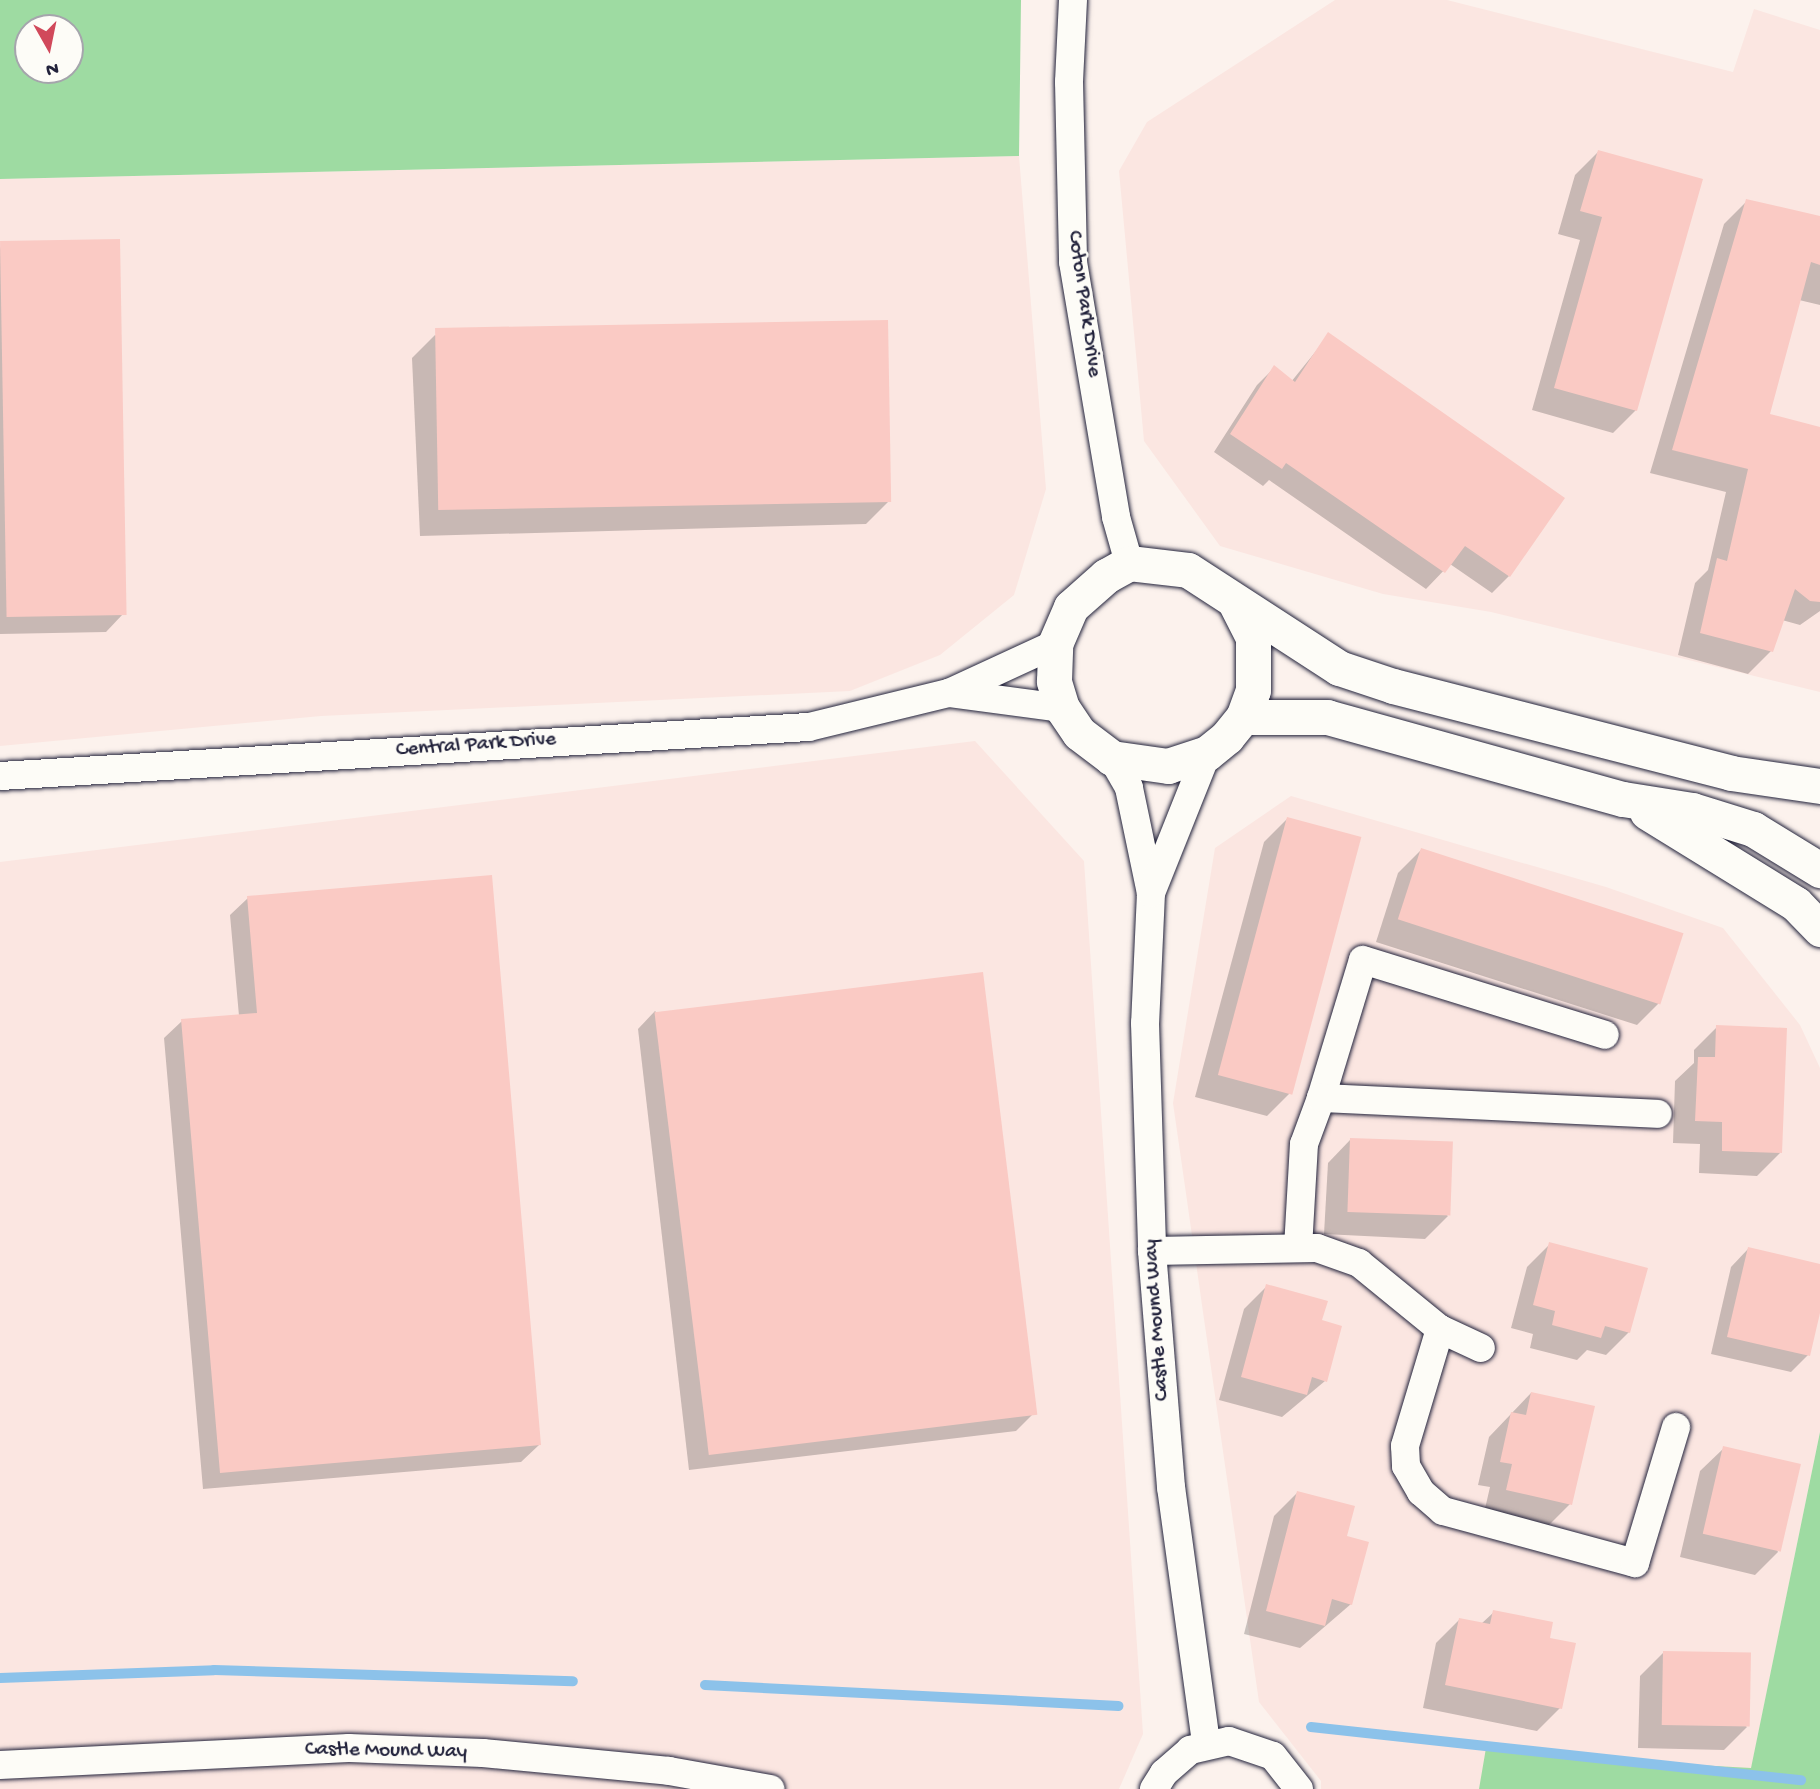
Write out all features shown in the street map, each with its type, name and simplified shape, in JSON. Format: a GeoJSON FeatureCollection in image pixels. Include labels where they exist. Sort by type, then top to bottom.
{"type":"FeatureCollection","features":[{"type":"Feature","properties":{"kind":"street","name":"Coton Park Drive"},"geometry":{"type":"LineString","coordinates":[[1073,0],[1069,82],[1073,262],[1116,517],[1129,563]]}},
{"type":"Feature","properties":{"kind":"street"},"geometry":{"type":"LineString","coordinates":[[1236,604],[1253,637],[1253,690],[1243,717],[1207,753],[1168,766],[1112,758],[1079,733],[1062,708],[1054,681],[1055,644],[1071,607],[1106,576],[1129,563],[1188,569],[1236,604],[1339,668],[1392,686],[1731,773],[1820,786]]}},
{"type":"Feature","properties":{"kind":"street","name":"Central Park Drive"},"geometry":{"type":"LineString","coordinates":[[0,776],[809,727],[949,693],[1055,644]]}},
{"type":"Feature","properties":{"kind":"street","name":"Central Park Drive"},"geometry":{"type":"LineString","coordinates":[[949,693],[1062,708]]}},
{"type":"Feature","properties":{"kind":"street"},"geometry":{"type":"LineString","coordinates":[[1243,717],[1327,717],[1622,799],[1692,810],[1753,829],[1820,870]]}},
{"type":"Feature","properties":{"kind":"street","name":"Castle Mound Way"},"geometry":{"type":"LineString","coordinates":[[1151,893],[1207,753]]}},
{"type":"Feature","properties":{"kind":"street","name":"Castle Mound Way"},"geometry":{"type":"LineString","coordinates":[[1112,758],[1129,788],[1151,893],[1145,1023],[1152,1251],[1171,1487],[1206,1744]]}},
{"type":"Feature","properties":{"kind":"street"},"geometry":{"type":"LineString","coordinates":[[1622,799],[1692,836],[1796,904],[1820,929]]}},
{"type":"Feature","properties":{"kind":"street"},"geometry":{"type":"LineString","coordinates":[[1298,1248],[1304,1144],[1321,1098],[1363,960],[1605,1035]]}},
{"type":"Feature","properties":{"kind":"street"},"geometry":{"type":"LineString","coordinates":[[1321,1098],[1658,1114]]}},
{"type":"Feature","properties":{"kind":"street"},"geometry":{"type":"LineString","coordinates":[[1152,1251],[1317,1248],[1359,1263],[1440,1329],[1481,1348]]}},
{"type":"Feature","properties":{"kind":"street"},"geometry":{"type":"LineString","coordinates":[[1440,1329],[1405,1446],[1406,1466],[1421,1492],[1443,1511],[1635,1563],[1676,1427]]}},
{"type":"Feature","properties":{"kind":"street"},"geometry":{"type":"LineString","coordinates":[[1154,1789],[1176,1760],[1206,1744],[1229,1741],[1253,1745],[1273,1756],[1299,1789]]}},
{"type":"Feature","properties":{"kind":"street","name":"Castle Mound Way"},"geometry":{"type":"LineString","coordinates":[[0,1765],[349,1748],[483,1753],[629,1767],[770,1789]]}},
{"type":"Feature","properties":{"kind":"shaded area"},"geometry":{"type":"Polygon","coordinates":[[[1335,0],[1447,0],[1733,72],[1754,9],[1820,30],[1820,692],[1491,612],[1383,594],[1220,546],[1144,441],[1119,171],[1147,122],[1335,0]]]}},
{"type":"Feature","properties":{"kind":"shaded area"},"geometry":{"type":"Polygon","coordinates":[[[1019,156],[1046,489],[1014,595],[940,655],[850,691],[321,716],[0,746],[0,179],[1019,156]]]}},
{"type":"Feature","properties":{"kind":"shaded area"},"geometry":{"type":"Polygon","coordinates":[[[975,741],[1084,861],[1143,1734],[1119,1789],[0,1789],[0,862],[975,741]]]}},
{"type":"Feature","properties":{"kind":"shaded area"},"geometry":{"type":"Polygon","coordinates":[[[1291,796],[1606,887],[1723,928],[1800,1025],[1820,1068],[1820,1432],[1747,1789],[1321,1789],[1321,1781],[1259,1702],[1173,1103],[1215,848],[1291,796]]]}},
{"type":"Feature","properties":{"kind":"green space"},"geometry":{"type":"Polygon","coordinates":[[[0,0],[1021,0],[1019,156],[0,179],[0,0]]]}},
{"type":"Feature","properties":{"kind":"green space"},"geometry":{"type":"Polygon","coordinates":[[[1820,1432],[1820,1789],[1479,1789],[1486,1748],[1571,1758],[1751,1768],[1820,1432]]]}},
{"type":"Feature","properties":{"kind":"building"},"geometry":{"type":"Polygon","coordinates":[[[1598,150],[1703,179],[1637,411],[1554,388],[1602,217],[1580,211],[1598,150]]]}},
{"type":"Feature","properties":{"kind":"building"},"geometry":{"type":"Polygon","coordinates":[[[1746,199],[1820,216],[1820,265],[1811,262],[1770,414],[1820,427],[1820,602],[1810,601],[1795,589],[1773,652],[1700,633],[1717,558],[1727,561],[1748,469],[1672,450],[1746,199]]]}},
{"type":"Feature","properties":{"kind":"building"},"geometry":{"type":"Polygon","coordinates":[[[120,239],[127,615],[7,617],[0,241],[120,239]]]}},
{"type":"Feature","properties":{"kind":"building"},"geometry":{"type":"Polygon","coordinates":[[[888,320],[891,502],[438,510],[435,328],[888,320]]]}},
{"type":"Feature","properties":{"kind":"building"},"geometry":{"type":"Polygon","coordinates":[[[1328,332],[1565,498],[1510,577],[1465,546],[1445,573],[1286,463],[1282,469],[1230,434],[1274,365],[1295,382],[1328,332]]]}},
{"type":"Feature","properties":{"kind":"building"},"geometry":{"type":"Polygon","coordinates":[[[1287,817],[1361,837],[1292,1095],[1218,1075],[1287,817]]]}},
{"type":"Feature","properties":{"kind":"building"},"geometry":{"type":"Polygon","coordinates":[[[1421,848],[1683,933],[1660,1005],[1398,919],[1421,848]]]}},
{"type":"Feature","properties":{"kind":"building"},"geometry":{"type":"Polygon","coordinates":[[[492,875],[541,1445],[220,1473],[181,1019],[257,1013],[247,896],[492,875]]]}},
{"type":"Feature","properties":{"kind":"building"},"geometry":{"type":"Polygon","coordinates":[[[983,972],[1037,1415],[709,1455],[654,1012],[983,972]]]}},
{"type":"Feature","properties":{"kind":"building"},"geometry":{"type":"Polygon","coordinates":[[[1716,1025],[1787,1028],[1782,1153],[1722,1151],[1722,1122],[1695,1121],[1698,1057],[1715,1057],[1716,1025]]]}},
{"type":"Feature","properties":{"kind":"building"},"geometry":{"type":"Polygon","coordinates":[[[1350,1138],[1453,1142],[1450,1216],[1347,1212],[1350,1138]]]}},
{"type":"Feature","properties":{"kind":"building"},"geometry":{"type":"Polygon","coordinates":[[[1549,1242],[1648,1268],[1630,1333],[1605,1326],[1601,1338],[1552,1325],[1555,1311],[1533,1305],[1549,1242]]]}},
{"type":"Feature","properties":{"kind":"building"},"geometry":{"type":"Polygon","coordinates":[[[1748,1247],[1820,1264],[1820,1313],[1810,1356],[1727,1337],[1748,1247]]]}},
{"type":"Feature","properties":{"kind":"building"},"geometry":{"type":"Polygon","coordinates":[[[1266,1284],[1328,1301],[1322,1320],[1342,1326],[1327,1382],[1312,1377],[1307,1395],[1241,1377],[1266,1284]]]}},
{"type":"Feature","properties":{"kind":"building"},"geometry":{"type":"Polygon","coordinates":[[[1531,1392],[1595,1406],[1572,1505],[1506,1490],[1512,1464],[1500,1462],[1511,1412],[1526,1415],[1531,1392]]]}},
{"type":"Feature","properties":{"kind":"building"},"geometry":{"type":"Polygon","coordinates":[[[1723,1446],[1801,1464],[1781,1552],[1703,1534],[1723,1446]]]}},
{"type":"Feature","properties":{"kind":"building"},"geometry":{"type":"Polygon","coordinates":[[[1297,1491],[1355,1506],[1347,1536],[1369,1542],[1352,1605],[1332,1599],[1325,1626],[1266,1611],[1297,1491]]]}},
{"type":"Feature","properties":{"kind":"building"},"geometry":{"type":"Polygon","coordinates":[[[1493,1610],[1553,1622],[1550,1638],[1576,1643],[1562,1709],[1445,1685],[1459,1618],[1490,1624],[1493,1610]]]}},
{"type":"Feature","properties":{"kind":"building"},"geometry":{"type":"Polygon","coordinates":[[[1663,1651],[1751,1653],[1750,1727],[1662,1725],[1663,1651]]]}},
{"type":"Feature","properties":{"kind":"waterway"},"geometry":{"type":"LineString","coordinates":[[0,1678],[214,1670],[573,1681]]}},
{"type":"Feature","properties":{"kind":"waterway"},"geometry":{"type":"LineString","coordinates":[[705,1685],[1118,1706]]}},
{"type":"Feature","properties":{"kind":"waterway"},"geometry":{"type":"LineString","coordinates":[[1311,1727],[1801,1780]]}}]}
